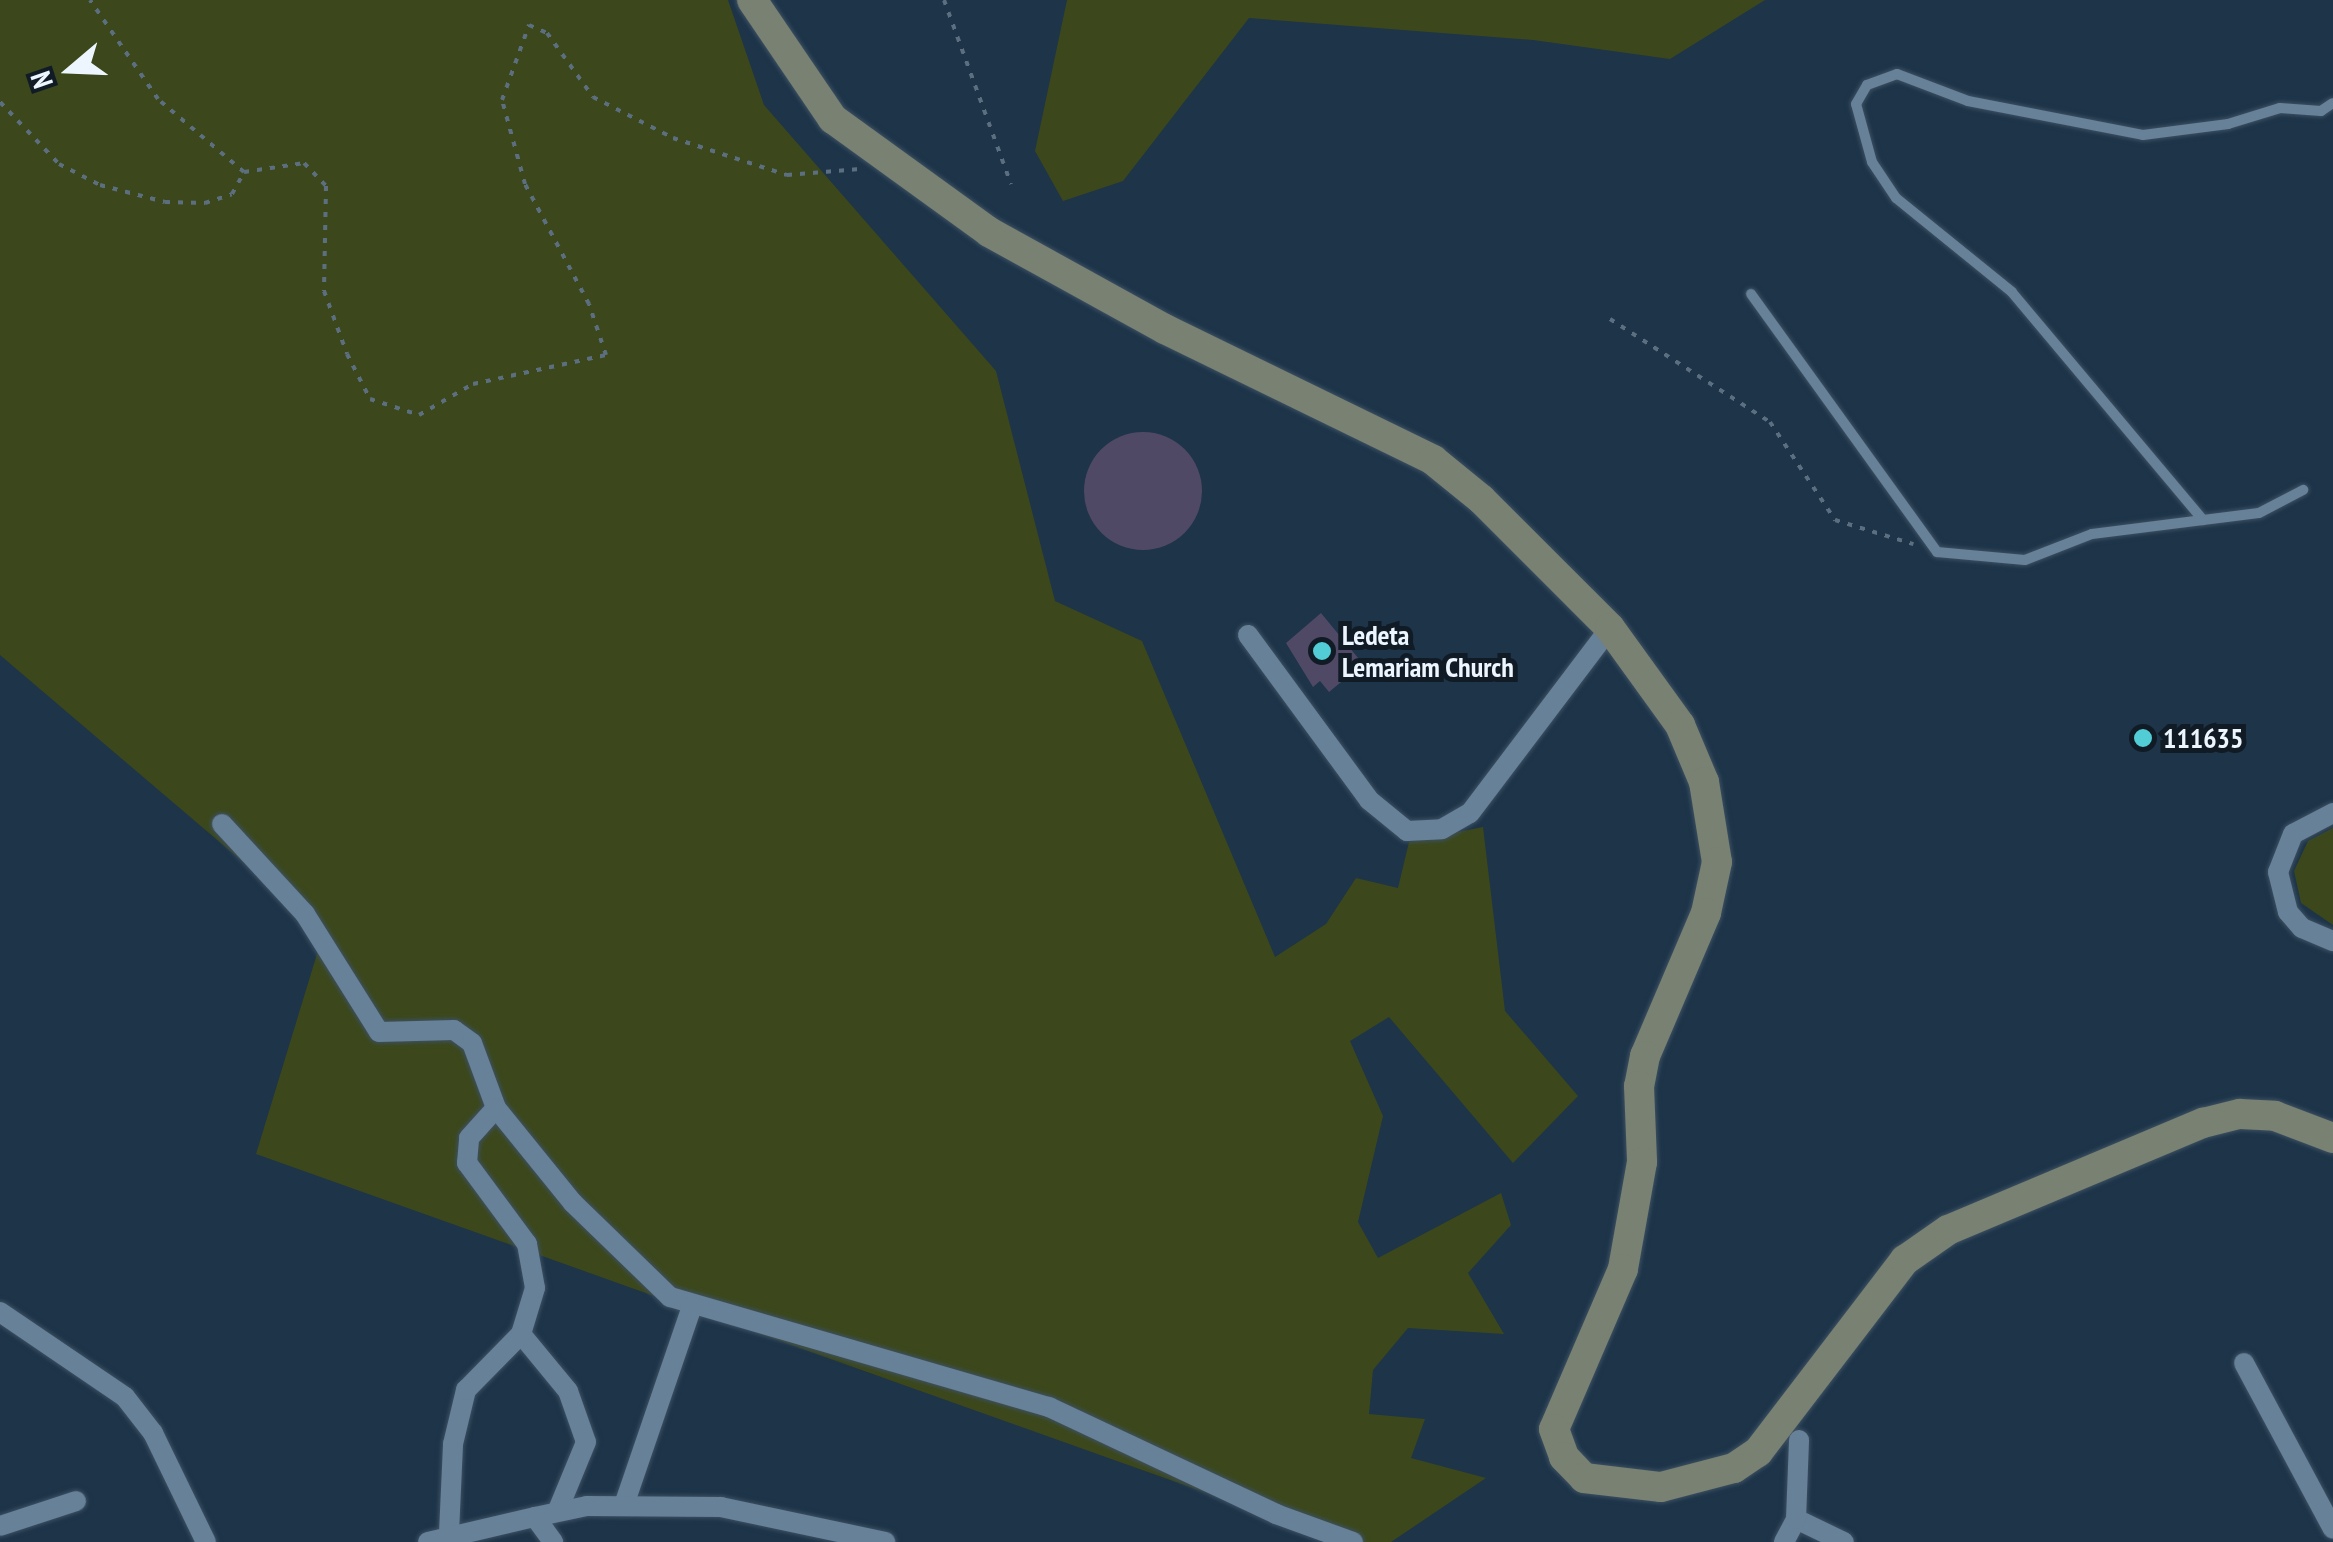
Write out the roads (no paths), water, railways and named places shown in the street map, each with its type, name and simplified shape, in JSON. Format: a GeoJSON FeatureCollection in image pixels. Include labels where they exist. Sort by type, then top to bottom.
{"type":"FeatureCollection","features":[{"type":"Feature","properties":{"kind":"main road"},"geometry":{"type":"LineString","coordinates":[[752,0],[833,119],[886,161],[1058,272],[1433,460],[1481,498],[1610,628],[1680,725],[1704,782],[1718,862],[1706,913],[1645,1056],[1639,1086],[1642,1162],[1623,1270],[1554,1429],[1564,1457],[1584,1478],[1661,1487],[1734,1468],[1758,1452],[1904,1260],[1948,1230],[2222,1118],[2275,1116],[2333,1138]]}},
{"type":"Feature","properties":{"kind":"street"},"geometry":{"type":"LineString","coordinates":[[1248,635],[1369,800],[1407,831],[1442,829],[1470,813],[1610,628]]}},
{"type":"Feature","properties":{"kind":"street"},"geometry":{"type":"LineString","coordinates":[[2333,812],[2294,834],[2278,872],[2288,912],[2302,928],[2333,941]]}},
{"type":"Feature","properties":{"kind":"street"},"geometry":{"type":"LineString","coordinates":[[222,824],[304,914],[379,1032],[454,1030],[472,1043],[496,1108],[586,1216],[654,1284],[692,1306],[1049,1406],[1276,1514],[1353,1542]]}},
{"type":"Feature","properties":{"kind":"street"},"geometry":{"type":"LineString","coordinates":[[449,1533],[453,1444],[466,1390],[521,1334],[535,1288],[527,1244],[467,1163],[469,1138],[496,1108]]}},
{"type":"Feature","properties":{"kind":"street"},"geometry":{"type":"LineString","coordinates":[[624,1505],[692,1306]]}},
{"type":"Feature","properties":{"kind":"street"},"geometry":{"type":"LineString","coordinates":[[0,1312],[124,1397],[153,1433],[206,1542]]}},
{"type":"Feature","properties":{"kind":"street"},"geometry":{"type":"LineString","coordinates":[[521,1334],[568,1391],[586,1442],[558,1510]]}},
{"type":"Feature","properties":{"kind":"street"},"geometry":{"type":"LineString","coordinates":[[2244,1364],[2333,1529]]}},
{"type":"Feature","properties":{"kind":"street"},"geometry":{"type":"LineString","coordinates":[[1784,1542],[1796,1519],[1799,1440]]}},
{"type":"Feature","properties":{"kind":"street"},"geometry":{"type":"LineString","coordinates":[[0,1526],[76,1501]]}},
{"type":"Feature","properties":{"kind":"street"},"geometry":{"type":"LineString","coordinates":[[428,1542],[449,1533],[558,1510],[624,1505],[720,1507],[885,1542]]}},
{"type":"Feature","properties":{"kind":"street"},"geometry":{"type":"LineString","coordinates":[[535,1516],[553,1542]]}},
{"type":"Feature","properties":{"kind":"street"},"geometry":{"type":"LineString","coordinates":[[1796,1519],[1844,1542]]}},
{"type":"Feature","properties":{"kind":"lane"},"geometry":{"type":"LineString","coordinates":[[2204,520],[2012,292],[1896,198],[1872,162],[1856,104],[1867,85],[1897,74],[1968,101],[2144,135],[2280,108],[2321,111],[2333,102]]}},
{"type":"Feature","properties":{"kind":"lane"},"geometry":{"type":"LineString","coordinates":[[1751,294],[1937,552],[2025,560],[2092,534],[2259,513],[2303,490]]}},
{"type":"Feature","properties":{"kind":"place","name":"Ledeta Lemariam Church"},"geometry":{"type":"Point","coordinates":[1322,651]}},
{"type":"Feature","properties":{"kind":"place","name":"111635"},"geometry":{"type":"Point","coordinates":[2143,738]}}]}
